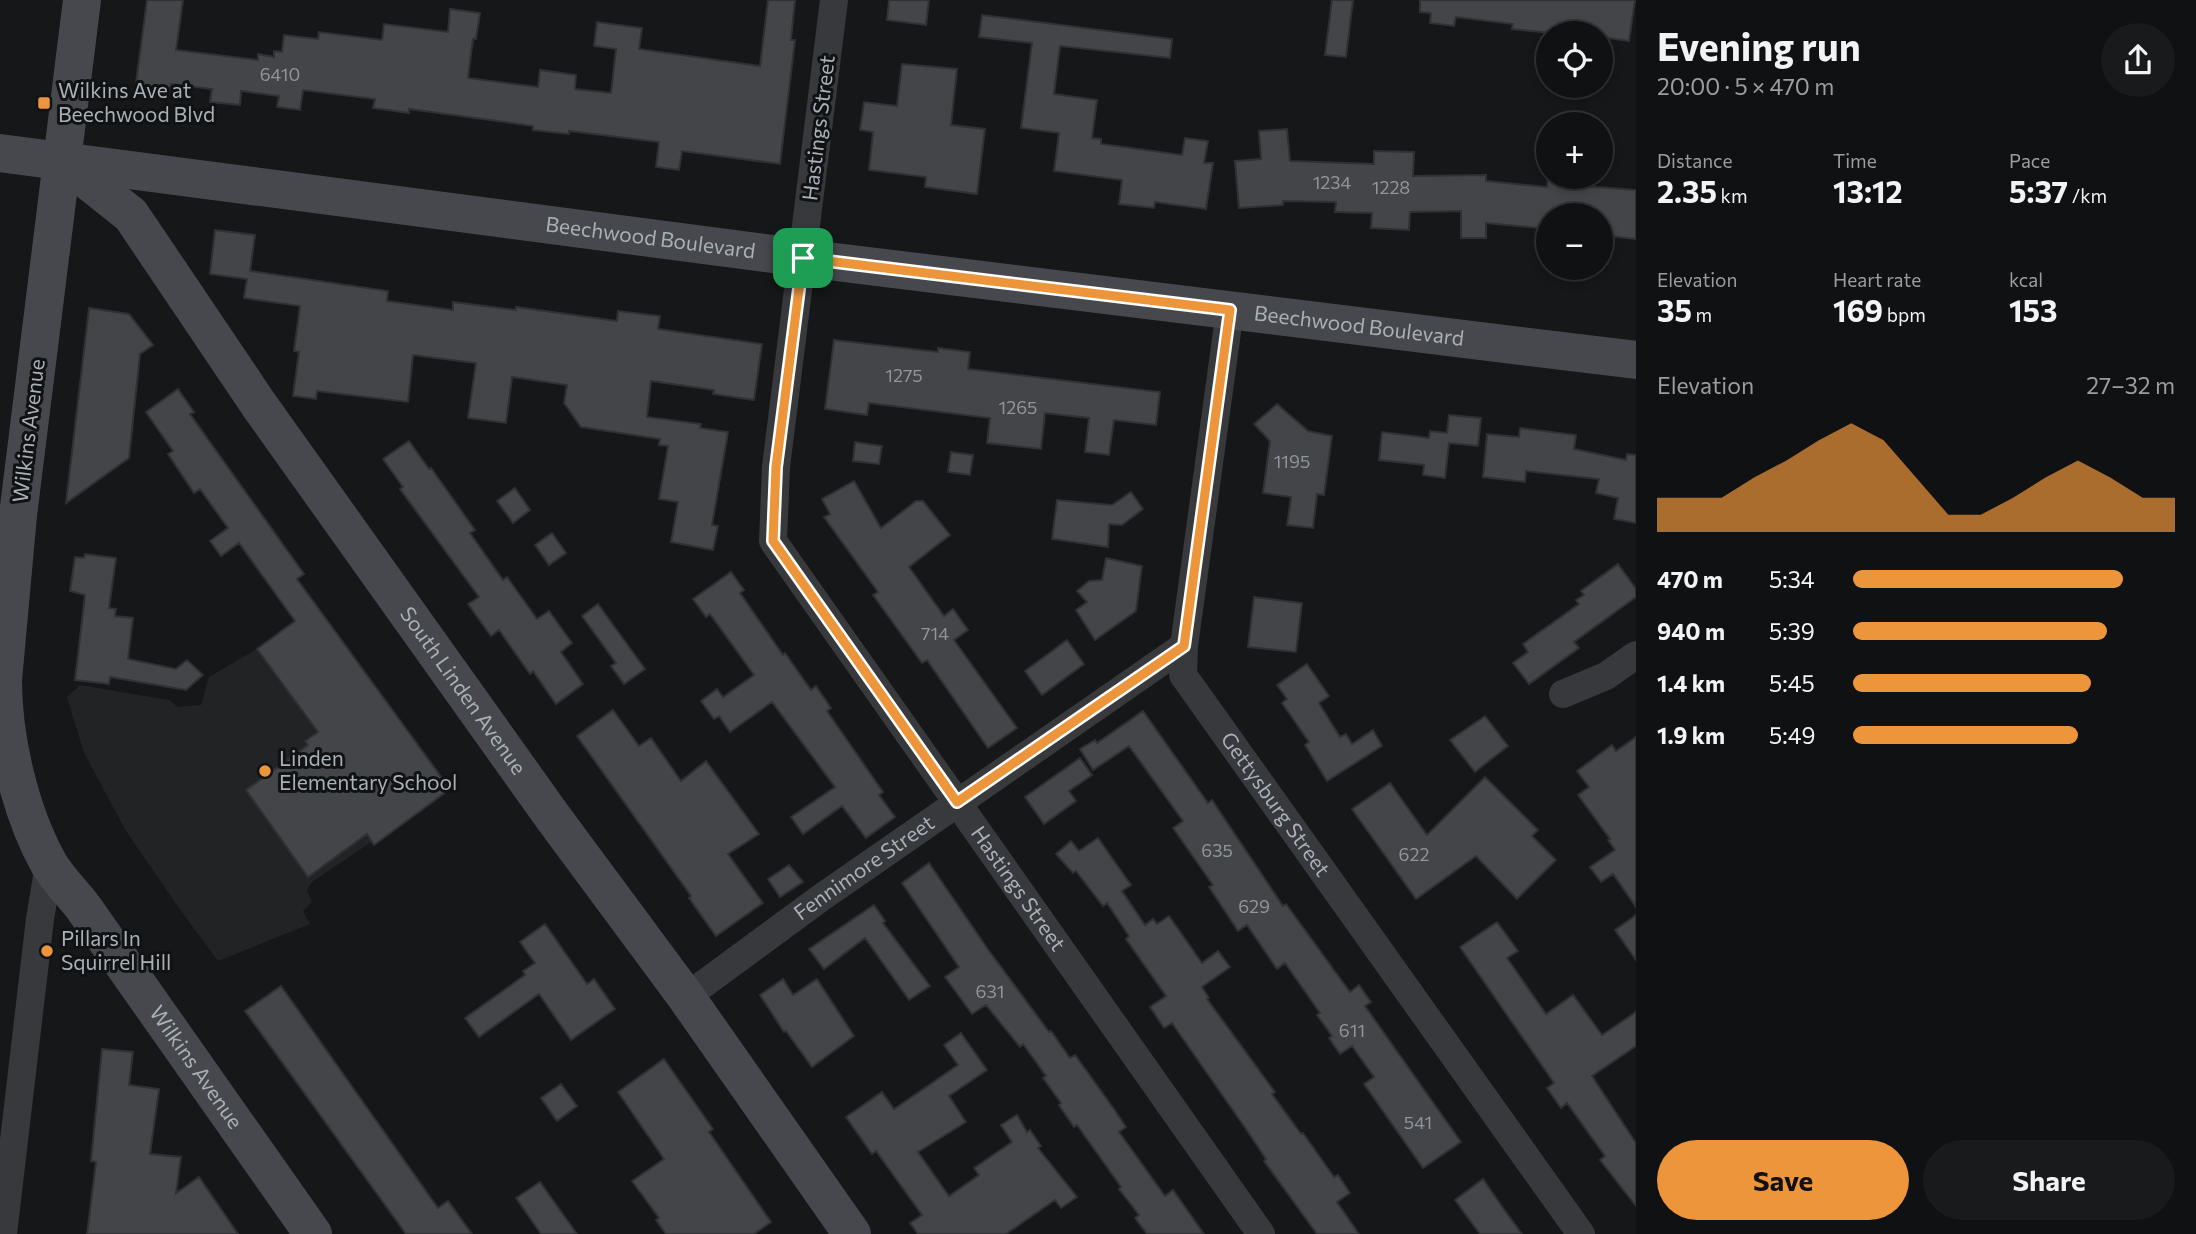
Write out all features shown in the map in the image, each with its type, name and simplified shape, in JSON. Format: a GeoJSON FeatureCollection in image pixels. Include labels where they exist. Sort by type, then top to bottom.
{"type":"FeatureCollection","features":[{"type":"Feature","properties":{"kind":"main road","name":"Wilkins Avenue"},"geometry":{"type":"LineString","coordinates":[[82,0],[62,160],[9,514],[3,706],[10,799],[50,865],[83,907],[313,1234]]}},
{"type":"Feature","properties":{"kind":"main road","name":"Beechwood Boulevard"},"geometry":{"type":"LineString","coordinates":[[0,153],[803,258],[1636,360]]}},
{"type":"Feature","properties":{"kind":"main road","name":"South Linden Avenue"},"geometry":{"type":"LineString","coordinates":[[62,160],[131,215],[259,405],[552,816],[686,997],[852,1234]]}},
{"type":"Feature","properties":{"kind":"street","name":"Hastings Street"},"geometry":{"type":"LineString","coordinates":[[834,0],[776,467],[773,541],[1261,1234]]}},
{"type":"Feature","properties":{"kind":"street","name":"Gettysburg Street"},"geometry":{"type":"LineString","coordinates":[[1230,310],[1184,646],[1183,675],[1581,1234]]}},
{"type":"Feature","properties":{"kind":"street","name":"Fennimore Street"},"geometry":{"type":"LineString","coordinates":[[686,997],[957,802],[1184,646]]}},
{"type":"Feature","properties":{"kind":"street"},"geometry":{"type":"LineString","coordinates":[[1563,694],[1606,676],[1636,655]]}},
{"type":"Feature","properties":{"kind":"street"},"geometry":{"type":"LineString","coordinates":[[3,1234],[40,919],[50,865]]}},
{"type":"Feature","properties":{"kind":"shaded area","name":"Linden Elementary School"},"geometry":{"type":"Polygon","coordinates":[[[317,605],[450,789],[312,882],[307,890],[312,902],[303,911],[310,924],[218,961],[126,831],[84,753],[67,697],[80,685],[169,700],[178,707],[201,705],[209,677],[257,649],[317,605]]]}},
{"type":"Feature","properties":{"kind":"building"},"geometry":{"type":"Polygon","coordinates":[[[147,0],[183,0],[176,50],[258,60],[258,54],[274,57],[274,51],[282,52],[284,35],[318,39],[319,32],[382,40],[384,24],[448,32],[450,9],[480,13],[476,39],[473,39],[468,78],[538,87],[540,70],[576,75],[575,89],[611,93],[616,49],[594,46],[597,22],[642,28],[639,49],[760,66],[768,0],[795,0],[791,40],[795,40],[780,164],[682,151],[679,170],[656,167],[659,142],[569,131],[569,134],[533,130],[533,126],[409,109],[409,113],[373,108],[375,99],[303,90],[300,110],[277,107],[279,96],[241,91],[240,105],[210,102],[212,89],[171,84],[169,95],[135,90],[147,0]]]}},
{"type":"Feature","properties":{"kind":"building"},"geometry":{"type":"Polygon","coordinates":[[[889,0],[929,0],[926,25],[887,20],[889,0]]]}},
{"type":"Feature","properties":{"kind":"building"},"geometry":{"type":"Polygon","coordinates":[[[1332,0],[1353,0],[1346,57],[1325,55],[1332,0]]]}},
{"type":"Feature","properties":{"kind":"building"},"geometry":{"type":"Polygon","coordinates":[[[1420,0],[1635,0],[1629,41],[1613,39],[1613,21],[1536,21],[1536,31],[1512,29],[1513,24],[1456,17],[1454,26],[1430,23],[1431,13],[1420,12],[1420,0]]]}},
{"type":"Feature","properties":{"kind":"building"},"geometry":{"type":"Polygon","coordinates":[[[982,15],[1172,39],[1170,58],[1060,46],[1054,94],[1097,100],[1092,138],[1101,139],[1101,144],[1182,155],[1185,138],[1208,141],[1204,163],[1213,163],[1206,209],[1155,202],[1154,208],[1119,204],[1122,180],[1054,171],[1059,133],[1021,128],[1032,43],[979,37],[982,15]]]}},
{"type":"Feature","properties":{"kind":"building"},"geometry":{"type":"Polygon","coordinates":[[[902,64],[957,69],[951,125],[985,129],[977,194],[925,187],[926,177],[869,170],[873,132],[860,130],[864,102],[897,106],[902,64]]]}},
{"type":"Feature","properties":{"kind":"building"},"geometry":{"type":"Polygon","coordinates":[[[1287,129],[1290,161],[1374,164],[1374,151],[1414,152],[1413,176],[1486,175],[1486,181],[1536,186],[1536,189],[1636,190],[1636,239],[1613,236],[1613,203],[1536,203],[1536,228],[1486,223],[1486,238],[1461,238],[1461,211],[1410,212],[1409,230],[1371,228],[1372,213],[1335,212],[1336,202],[1283,201],[1283,205],[1239,208],[1235,161],[1261,159],[1259,131],[1287,129]]]}},
{"type":"Feature","properties":{"kind":"building"},"geometry":{"type":"Polygon","coordinates":[[[215,230],[255,235],[250,271],[388,291],[387,301],[453,310],[453,302],[516,310],[516,307],[617,321],[618,311],[660,316],[658,329],[762,344],[754,400],[713,394],[714,390],[651,381],[647,417],[701,424],[700,428],[728,432],[712,525],[718,526],[713,550],[671,542],[678,502],[659,499],[668,446],[659,445],[660,439],[581,427],[564,403],[567,385],[512,377],[506,423],[468,418],[476,363],[413,355],[408,402],[317,391],[316,399],[293,396],[299,352],[294,351],[300,306],[244,298],[247,279],[210,274],[215,230]]]}},
{"type":"Feature","properties":{"kind":"building"},"geometry":{"type":"Polygon","coordinates":[[[89,308],[129,314],[153,345],[140,354],[129,458],[66,503],[89,308]]]}},
{"type":"Feature","properties":{"kind":"building"},"geometry":{"type":"Polygon","coordinates":[[[834,340],[938,352],[938,348],[970,352],[968,369],[1160,392],[1156,425],[1114,420],[1109,455],[1085,452],[1089,418],[1045,413],[1041,449],[987,443],[990,418],[869,403],[867,415],[825,409],[834,340]]]}},
{"type":"Feature","properties":{"kind":"building","name":"Linden Elementary School"},"geometry":{"type":"Polygon","coordinates":[[[178,389],[194,412],[190,414],[304,574],[297,579],[450,789],[374,845],[367,834],[308,877],[246,790],[308,745],[305,741],[318,732],[257,649],[295,621],[239,543],[221,556],[210,541],[228,528],[200,489],[194,493],[168,454],[173,451],[146,412],[178,389]]]}},
{"type":"Feature","properties":{"kind":"building"},"geometry":{"type":"Polygon","coordinates":[[[1277,404],[1308,431],[1332,436],[1324,495],[1317,494],[1313,528],[1287,525],[1291,497],[1263,493],[1270,441],[1254,424],[1277,404]]]}},
{"type":"Feature","properties":{"kind":"building"},"geometry":{"type":"Polygon","coordinates":[[[1449,415],[1481,418],[1478,446],[1449,443],[1445,478],[1423,475],[1424,465],[1379,460],[1382,432],[1429,438],[1430,431],[1447,433],[1449,415]]]}},
{"type":"Feature","properties":{"kind":"building"},"geometry":{"type":"Polygon","coordinates":[[[1520,428],[1576,435],[1574,449],[1626,460],[1627,454],[1636,455],[1636,523],[1614,519],[1618,498],[1596,493],[1599,479],[1526,471],[1525,482],[1483,477],[1487,434],[1519,437],[1520,428]]]}},
{"type":"Feature","properties":{"kind":"building"},"geometry":{"type":"Polygon","coordinates":[[[409,441],[475,530],[470,533],[503,580],[507,577],[537,619],[549,611],[572,643],[561,652],[583,684],[556,704],[533,671],[530,674],[499,630],[491,636],[468,604],[479,597],[400,489],[403,487],[383,459],[409,441]]]}},
{"type":"Feature","properties":{"kind":"building"},"geometry":{"type":"Polygon","coordinates":[[[855,442],[882,446],[879,464],[853,461],[855,442]]]}},
{"type":"Feature","properties":{"kind":"building"},"geometry":{"type":"Polygon","coordinates":[[[951,452],[973,455],[970,475],[948,472],[951,452]]]}},
{"type":"Feature","properties":{"kind":"building"},"geometry":{"type":"Polygon","coordinates":[[[854,481],[881,528],[916,501],[923,501],[950,535],[909,567],[944,616],[953,609],[968,630],[954,640],[1017,728],[988,748],[927,660],[922,663],[873,595],[878,592],[824,517],[830,514],[822,499],[854,481]]]}},
{"type":"Feature","properties":{"kind":"building"},"geometry":{"type":"Polygon","coordinates":[[[515,488],[530,510],[513,523],[497,501],[515,488]]]}},
{"type":"Feature","properties":{"kind":"building"},"geometry":{"type":"Polygon","coordinates":[[[1131,492],[1143,509],[1122,525],[1109,524],[1108,547],[1052,539],[1057,500],[1112,505],[1131,492]]]}},
{"type":"Feature","properties":{"kind":"building"},"geometry":{"type":"Polygon","coordinates":[[[552,533],[566,553],[549,565],[535,545],[552,533]]]}},
{"type":"Feature","properties":{"kind":"building"},"geometry":{"type":"Polygon","coordinates":[[[85,554],[116,558],[109,608],[116,609],[115,616],[133,618],[128,659],[176,669],[187,660],[203,675],[186,690],[110,677],[109,684],[75,680],[85,595],[70,591],[75,557],[84,558],[85,554]]]}},
{"type":"Feature","properties":{"kind":"building"},"geometry":{"type":"Polygon","coordinates":[[[1106,558],[1142,566],[1136,611],[1095,640],[1076,610],[1087,602],[1077,591],[1089,581],[1102,580],[1106,558]]]}},
{"type":"Feature","properties":{"kind":"building"},"geometry":{"type":"Polygon","coordinates":[[[1618,564],[1636,589],[1636,597],[1574,642],[1579,648],[1529,684],[1513,663],[1528,652],[1523,644],[1579,604],[1576,600],[1584,595],[1581,591],[1618,564]]]}},
{"type":"Feature","properties":{"kind":"building"},"geometry":{"type":"Polygon","coordinates":[[[731,572],[744,590],[740,593],[783,655],[785,653],[811,690],[816,686],[831,708],[827,711],[883,792],[879,795],[895,817],[866,838],[842,806],[803,834],[791,817],[835,787],[772,702],[730,732],[719,716],[714,719],[701,701],[717,689],[723,697],[754,675],[710,614],[706,617],[693,599],[731,572]]]}},
{"type":"Feature","properties":{"kind":"building"},"geometry":{"type":"Polygon","coordinates":[[[1254,597],[1302,603],[1296,652],[1248,647],[1254,597]]]}},
{"type":"Feature","properties":{"kind":"building"},"geometry":{"type":"Polygon","coordinates":[[[598,604],[645,669],[624,684],[611,666],[616,663],[582,616],[598,604]]]}},
{"type":"Feature","properties":{"kind":"building"},"geometry":{"type":"Polygon","coordinates":[[[1067,640],[1084,664],[1042,695],[1025,671],[1067,640]]]}},
{"type":"Feature","properties":{"kind":"building"},"geometry":{"type":"Polygon","coordinates":[[[1307,664],[1329,696],[1319,703],[1340,737],[1346,734],[1352,744],[1373,730],[1382,746],[1327,781],[1305,745],[1309,742],[1282,703],[1287,699],[1277,685],[1307,664]]]}},
{"type":"Feature","properties":{"kind":"building"},"geometry":{"type":"Polygon","coordinates":[[[613,710],[639,746],[651,738],[681,781],[706,761],[759,834],[728,854],[763,903],[716,936],[689,898],[691,896],[577,736],[613,710]]]}},
{"type":"Feature","properties":{"kind":"building"},"geometry":{"type":"Polygon","coordinates":[[[1143,711],[1208,803],[1212,800],[1283,906],[1286,904],[1350,992],[1359,985],[1371,1002],[1365,1006],[1461,1142],[1423,1168],[1364,1084],[1374,1077],[1352,1046],[1340,1054],[1329,1038],[1332,1036],[1317,1015],[1320,1013],[1285,963],[1277,969],[1247,925],[1238,931],[1209,887],[1213,885],[1173,828],[1183,821],[1129,746],[1093,770],[1080,749],[1095,740],[1097,743],[1143,711]]]}},
{"type":"Feature","properties":{"kind":"building"},"geometry":{"type":"Polygon","coordinates":[[[1485,716],[1508,746],[1475,772],[1450,740],[1485,716]]]}},
{"type":"Feature","properties":{"kind":"building"},"geometry":{"type":"Polygon","coordinates":[[[1636,737],[1636,907],[1613,874],[1601,882],[1590,867],[1615,850],[1578,795],[1589,787],[1577,771],[1612,745],[1616,751],[1636,737]]]}},
{"type":"Feature","properties":{"kind":"building"},"geometry":{"type":"Polygon","coordinates":[[[1080,758],[1092,775],[1069,791],[1076,801],[1044,824],[1025,797],[1080,758]]]}},
{"type":"Feature","properties":{"kind":"building"},"geometry":{"type":"Polygon","coordinates":[[[1485,777],[1538,830],[1532,836],[1556,860],[1517,899],[1476,856],[1416,899],[1352,809],[1390,783],[1427,835],[1485,777]]]}},
{"type":"Feature","properties":{"kind":"building"},"geometry":{"type":"Polygon","coordinates":[[[1098,838],[1131,885],[1122,891],[1145,925],[1153,919],[1157,924],[1169,916],[1202,963],[1218,951],[1230,967],[1202,987],[1209,998],[1207,999],[1275,1092],[1272,1094],[1301,1134],[1303,1133],[1334,1177],[1338,1175],[1350,1193],[1337,1202],[1359,1234],[1317,1234],[1264,1161],[1266,1159],[1246,1129],[1172,1023],[1164,1028],[1150,1007],[1166,996],[1126,939],[1129,936],[1107,903],[1103,906],[1076,871],[1073,873],[1056,854],[1071,841],[1079,851],[1098,838]]]}},
{"type":"Feature","properties":{"kind":"building"},"geometry":{"type":"Polygon","coordinates":[[[929,863],[1049,1032],[1051,1031],[1070,1058],[1075,1055],[1114,1109],[1126,1127],[1119,1132],[1165,1196],[1173,1190],[1204,1234],[1147,1234],[1135,1218],[1139,1215],[1119,1189],[1121,1187],[1077,1125],[1074,1127],[1043,1078],[1046,1076],[1023,1044],[1020,1047],[986,1005],[972,1014],[945,977],[959,967],[902,883],[929,863]]]}},
{"type":"Feature","properties":{"kind":"building"},"geometry":{"type":"Polygon","coordinates":[[[789,865],[803,882],[780,897],[768,879],[789,865]]]}},
{"type":"Feature","properties":{"kind":"building"},"geometry":{"type":"Polygon","coordinates":[[[874,905],[885,921],[883,923],[930,986],[909,1000],[865,938],[824,969],[809,949],[874,905]]]}},
{"type":"Feature","properties":{"kind":"building"},"geometry":{"type":"Polygon","coordinates":[[[1636,915],[1636,960],[1615,930],[1636,915]]]}},
{"type":"Feature","properties":{"kind":"building"},"geometry":{"type":"Polygon","coordinates":[[[1497,922],[1518,951],[1507,958],[1546,1014],[1573,995],[1602,1035],[1636,1012],[1636,1046],[1592,1076],[1636,1143],[1636,1206],[1600,1160],[1605,1156],[1567,1103],[1561,1108],[1547,1088],[1554,1083],[1460,947],[1497,922]]]}},
{"type":"Feature","properties":{"kind":"building"},"geometry":{"type":"Polygon","coordinates":[[[545,924],[587,984],[594,979],[615,1009],[571,1040],[539,994],[479,1037],[465,1018],[525,975],[523,971],[535,963],[520,942],[545,924]]]}},
{"type":"Feature","properties":{"kind":"building"},"geometry":{"type":"Polygon","coordinates":[[[783,979],[793,995],[817,979],[854,1036],[812,1067],[786,1031],[784,1032],[760,995],[783,979]]]}},
{"type":"Feature","properties":{"kind":"building"},"geometry":{"type":"Polygon","coordinates":[[[281,986],[438,1208],[448,1201],[472,1234],[406,1234],[245,1011],[281,986]]]}},
{"type":"Feature","properties":{"kind":"building"},"geometry":{"type":"Polygon","coordinates":[[[961,1033],[987,1070],[949,1096],[966,1122],[918,1152],[949,1196],[979,1175],[974,1168],[1012,1142],[1001,1125],[1017,1115],[1027,1132],[1030,1130],[1041,1146],[1038,1148],[1077,1197],[1061,1208],[1055,1200],[1006,1234],[918,1234],[910,1223],[922,1215],[876,1151],[872,1154],[846,1117],[882,1092],[894,1109],[958,1065],[944,1045],[961,1033]]]}},
{"type":"Feature","properties":{"kind":"building"},"geometry":{"type":"Polygon","coordinates":[[[102,1049],[133,1052],[129,1085],[159,1089],[150,1154],[181,1157],[176,1193],[199,1177],[238,1234],[87,1234],[96,1162],[91,1161],[102,1049]]]}},
{"type":"Feature","properties":{"kind":"building"},"geometry":{"type":"Polygon","coordinates":[[[664,1059],[713,1129],[709,1132],[771,1222],[754,1234],[666,1234],[656,1220],[659,1218],[632,1181],[664,1159],[618,1092],[664,1059]]]}},
{"type":"Feature","properties":{"kind":"building"},"geometry":{"type":"Polygon","coordinates":[[[561,1084],[577,1106],[557,1121],[541,1098],[561,1084]]]}},
{"type":"Feature","properties":{"kind":"building"},"geometry":{"type":"Polygon","coordinates":[[[1483,1179],[1522,1234],[1480,1234],[1455,1200],[1483,1179]]]}},
{"type":"Feature","properties":{"kind":"building"},"geometry":{"type":"Polygon","coordinates":[[[540,1182],[577,1234],[541,1234],[516,1198],[540,1182]]]}},
{"type":"Feature","properties":{"kind":"place","name":"Wilkins Ave at Beechwood Blvd"},"geometry":{"type":"Point","coordinates":[44,103]}},
{"type":"Feature","properties":{"kind":"place","name":"Linden Elementary School"},"geometry":{"type":"Point","coordinates":[265,771]}},
{"type":"Feature","properties":{"kind":"place","name":"Pillars In Squirrel Hill"},"geometry":{"type":"Point","coordinates":[47,951]}},
{"type":"Feature","properties":{"kind":"route"},"geometry":{"type":"LineString","coordinates":[[803,258],[1230,310],[1184,646],[957,802],[773,541],[776,467],[803,258]]}}]}
